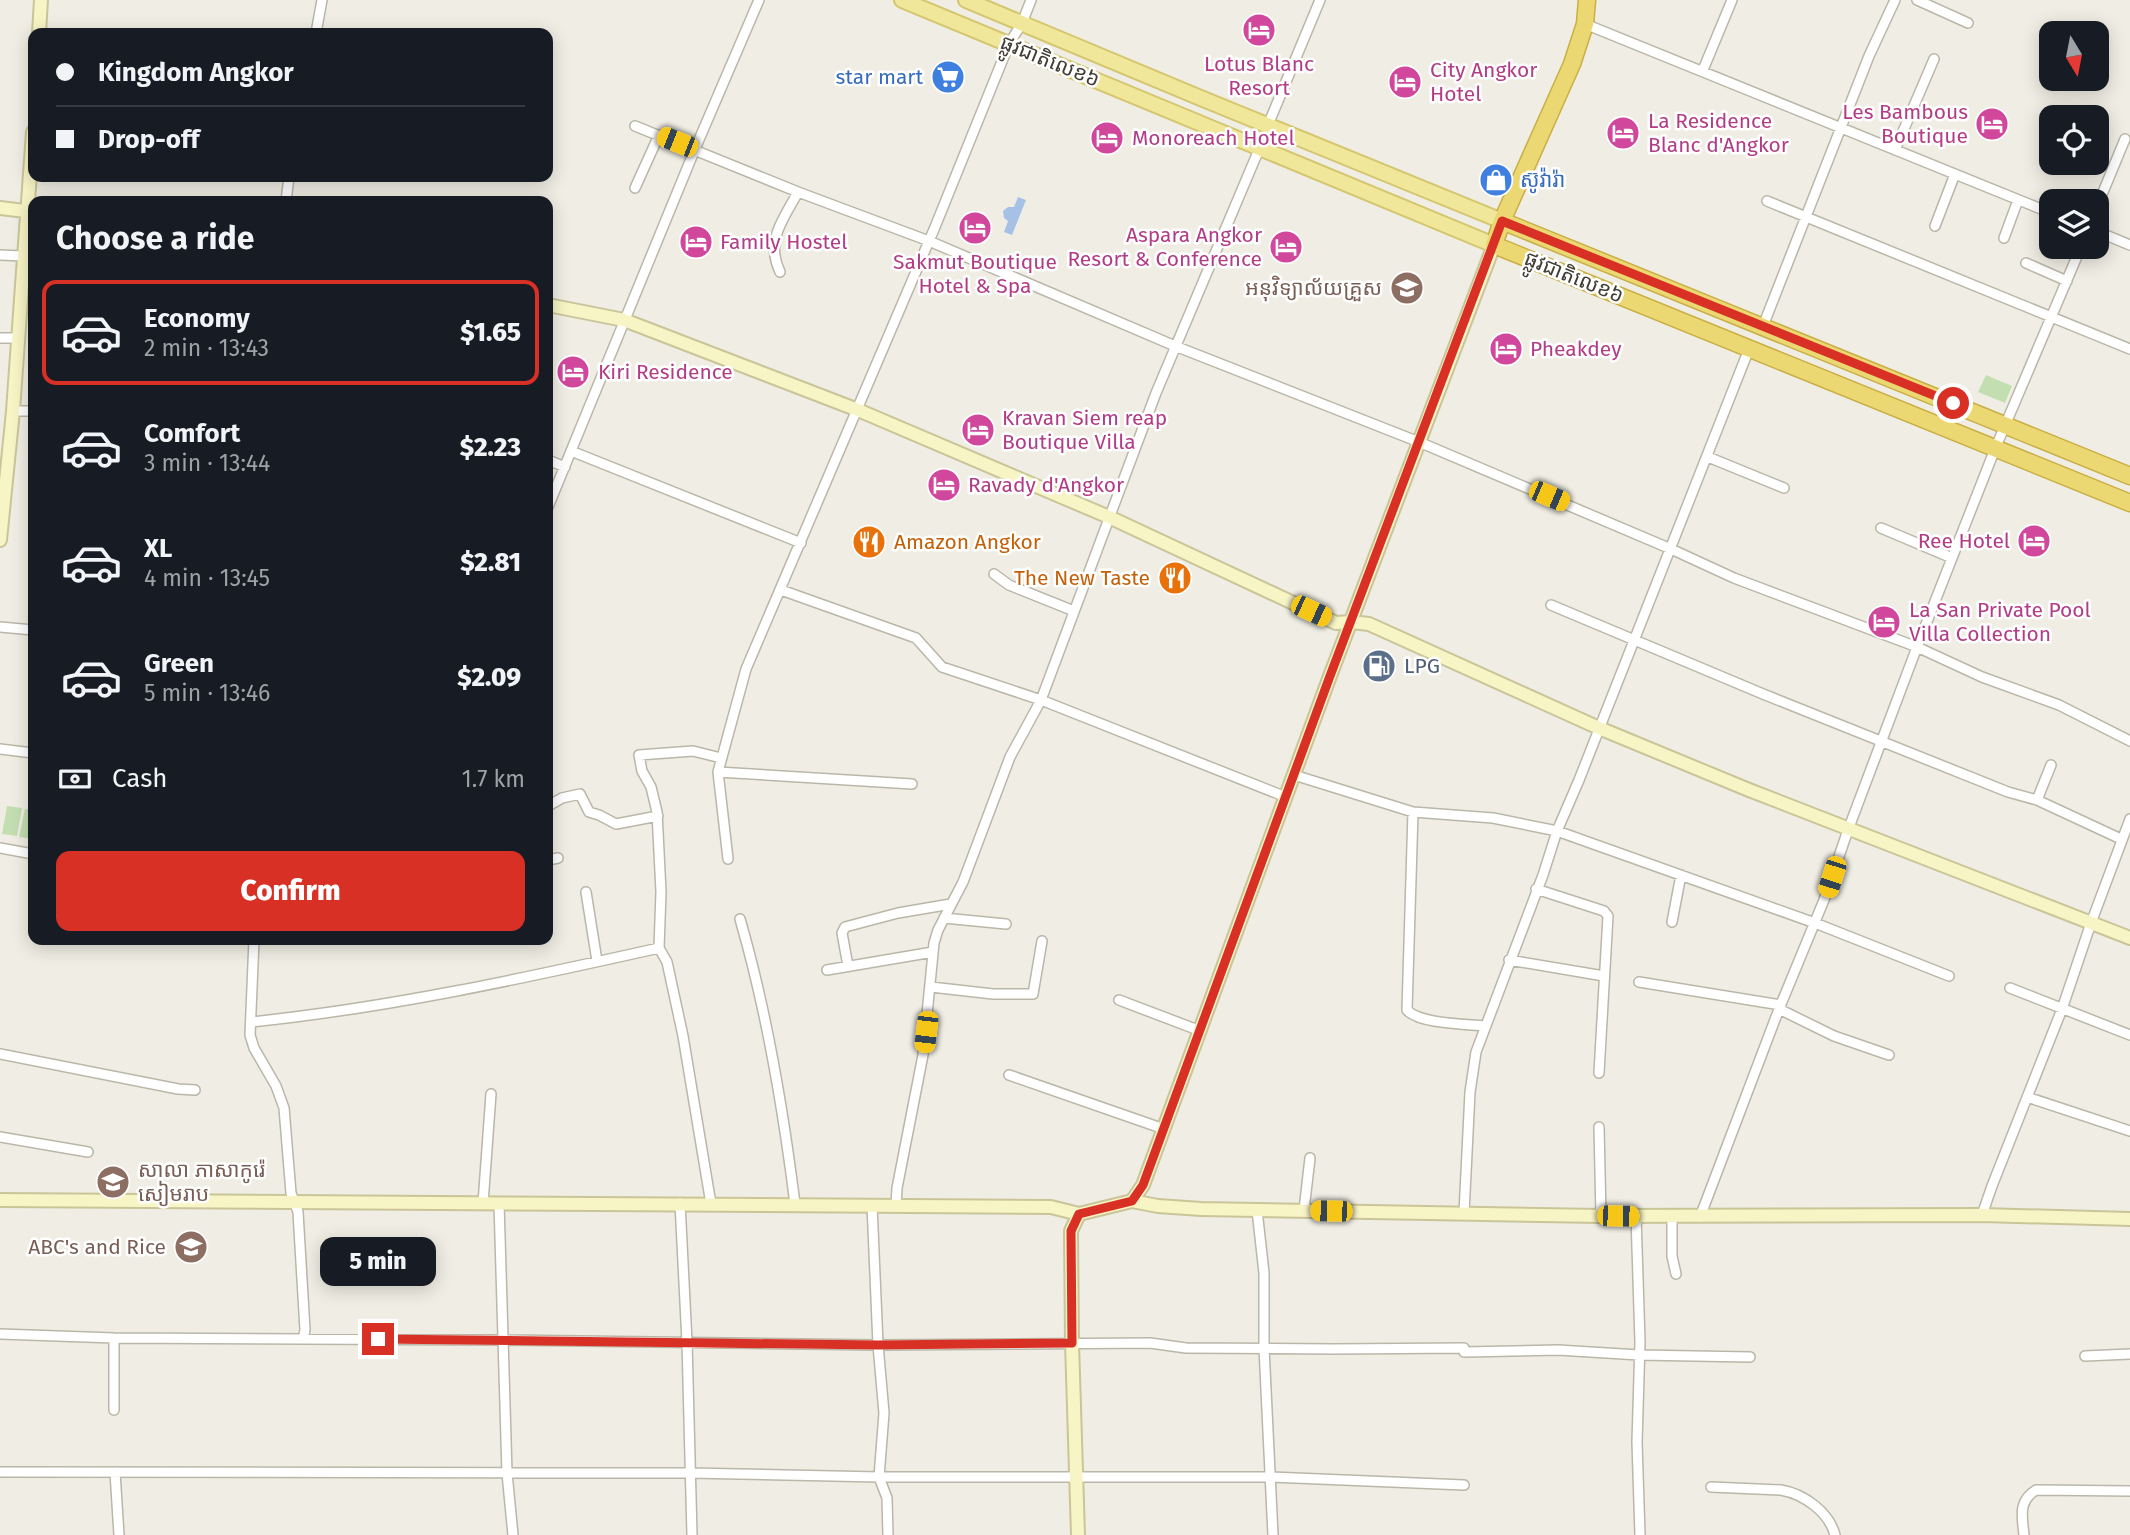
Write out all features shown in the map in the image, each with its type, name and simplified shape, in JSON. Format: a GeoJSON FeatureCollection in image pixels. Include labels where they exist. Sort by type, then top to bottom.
{"type":"FeatureCollection","features":[{"type":"Feature","properties":{"kind":"highway"},"geometry":{"type":"LineString","coordinates":[[1494,245],[1502,221],[1572,64],[1585,24],[1587,0]]}},
{"type":"Feature","properties":{"kind":"highway","name":"ផ្លូវជាតិលេខ៦"},"geometry":{"type":"LineString","coordinates":[[1502,221],[2130,476]]}},
{"type":"Feature","properties":{"kind":"highway","name":"ផ្លូវជាតិលេខ៦"},"geometry":{"type":"LineString","coordinates":[[1494,245],[2130,503]]}},
{"type":"Feature","properties":{"kind":"main road","name":"ផ្លូវជាតិលេខ៦"},"geometry":{"type":"LineString","coordinates":[[902,0],[1494,245]]}},
{"type":"Feature","properties":{"kind":"main road","name":"ផ្លូវជាតិលេខ៦"},"geometry":{"type":"LineString","coordinates":[[966,0],[1502,221]]}},
{"type":"Feature","properties":{"kind":"street"},"geometry":{"type":"LineString","coordinates":[[39,28],[41,0]]}},
{"type":"Feature","properties":{"kind":"street"},"geometry":{"type":"LineString","coordinates":[[317,28],[322,0]]}},
{"type":"Feature","properties":{"kind":"street"},"geometry":{"type":"LineString","coordinates":[[553,495],[759,0]]}},
{"type":"Feature","properties":{"kind":"street"},"geometry":{"type":"LineString","coordinates":[[728,859],[718,772],[746,669],[858,410],[1009,44],[1022,23],[1031,0]]}},
{"type":"Feature","properties":{"kind":"street"},"geometry":{"type":"LineString","coordinates":[[1268,125],[1320,0]]}},
{"type":"Feature","properties":{"kind":"street"},"geometry":{"type":"LineString","coordinates":[[1703,70],[1732,0]]}},
{"type":"Feature","properties":{"kind":"street"},"geometry":{"type":"LineString","coordinates":[[1763,326],[1869,56],[1895,0]]}},
{"type":"Feature","properties":{"kind":"street"},"geometry":{"type":"LineString","coordinates":[[1917,0],[1968,23]]}},
{"type":"Feature","properties":{"kind":"street"},"geometry":{"type":"LineString","coordinates":[[1585,24],[2039,208]]}},
{"type":"Feature","properties":{"kind":"street"},"geometry":{"type":"LineString","coordinates":[[1895,150],[1934,59]]}},
{"type":"Feature","properties":{"kind":"street"},"geometry":{"type":"LineString","coordinates":[[635,126],[929,241],[1175,346],[1419,442],[1734,578],[1917,647],[1982,677],[2059,705],[2130,741]]}},
{"type":"Feature","properties":{"kind":"street"},"geometry":{"type":"LineString","coordinates":[[635,188],[659,135]]}},
{"type":"Feature","properties":{"kind":"street"},"geometry":{"type":"LineString","coordinates":[[2104,189],[2125,139]]}},
{"type":"Feature","properties":{"kind":"street"},"geometry":{"type":"LineString","coordinates":[[896,1205],[923,1055],[933,952],[938,930],[963,882],[1010,757],[1041,700],[1175,346],[1259,147]]}},
{"type":"Feature","properties":{"kind":"street"},"geometry":{"type":"LineString","coordinates":[[1935,226],[1955,174]]}},
{"type":"Feature","properties":{"kind":"street"},"geometry":{"type":"LineString","coordinates":[[780,272],[773,246],[778,230],[798,192]]}},
{"type":"Feature","properties":{"kind":"street"},"geometry":{"type":"LineString","coordinates":[[2004,238],[2018,200]]}},
{"type":"Feature","properties":{"kind":"street"},"geometry":{"type":"LineString","coordinates":[[1768,201],[2130,349]]}},
{"type":"Feature","properties":{"kind":"street"},"geometry":{"type":"LineString","coordinates":[[0,208],[28,212]]}},
{"type":"Feature","properties":{"kind":"street"},"geometry":{"type":"LineString","coordinates":[[0,540],[19,338],[23,256],[28,225]]}},
{"type":"Feature","properties":{"kind":"street"},"geometry":{"type":"LineString","coordinates":[[2109,236],[2130,245]]}},
{"type":"Feature","properties":{"kind":"street"},"geometry":{"type":"LineString","coordinates":[[1132,1201],[1143,1185],[1198,1030],[1494,245]]}},
{"type":"Feature","properties":{"kind":"street"},"geometry":{"type":"LineString","coordinates":[[0,255],[23,256]]}},
{"type":"Feature","properties":{"kind":"street"},"geometry":{"type":"LineString","coordinates":[[1700,1217],[1815,923],[1847,830],[1917,647],[1995,449],[2076,259]]}},
{"type":"Feature","properties":{"kind":"street"},"geometry":{"type":"LineString","coordinates":[[2026,264],[2067,281]]}},
{"type":"Feature","properties":{"kind":"street"},"geometry":{"type":"LineString","coordinates":[[553,306],[624,320],[858,410],[1109,516],[1336,623],[1369,624],[1599,728],[1847,830],[2130,939]]}},
{"type":"Feature","properties":{"kind":"street"},"geometry":{"type":"LineString","coordinates":[[0,338],[19,338]]}},
{"type":"Feature","properties":{"kind":"street"},"geometry":{"type":"LineString","coordinates":[[1464,1213],[1471,1080],[1476,1052],[1557,831],[1749,349]]}},
{"type":"Feature","properties":{"kind":"street"},"geometry":{"type":"LineString","coordinates":[[13,411],[28,411]]}},
{"type":"Feature","properties":{"kind":"street"},"geometry":{"type":"LineString","coordinates":[[571,451],[801,543]]}},
{"type":"Feature","properties":{"kind":"street"},"geometry":{"type":"LineString","coordinates":[[1708,457],[1784,488]]}},
{"type":"Feature","properties":{"kind":"street"},"geometry":{"type":"LineString","coordinates":[[553,462],[565,467]]}},
{"type":"Feature","properties":{"kind":"street"},"geometry":{"type":"LineString","coordinates":[[1881,528],[1952,558]]}},
{"type":"Feature","properties":{"kind":"street"},"geometry":{"type":"LineString","coordinates":[[994,574],[1009,584],[1074,611]]}},
{"type":"Feature","properties":{"kind":"street"},"geometry":{"type":"LineString","coordinates":[[780,590],[916,638],[942,667],[1041,700],[1286,797]]}},
{"type":"Feature","properties":{"kind":"street"},"geometry":{"type":"LineString","coordinates":[[1551,606],[2008,792],[2037,800],[2122,839]]}},
{"type":"Feature","properties":{"kind":"street"},"geometry":{"type":"LineString","coordinates":[[0,627],[28,630]]}},
{"type":"Feature","properties":{"kind":"street"},"geometry":{"type":"LineString","coordinates":[[0,749],[28,752]]}},
{"type":"Feature","properties":{"kind":"street"},"geometry":{"type":"LineString","coordinates":[[711,1203],[683,1036],[667,962],[659,947],[661,891],[658,816],[651,788],[642,771],[639,754],[693,751],[722,758]]}},
{"type":"Feature","properties":{"kind":"street"},"geometry":{"type":"LineString","coordinates":[[2037,800],[2051,765]]}},
{"type":"Feature","properties":{"kind":"street"},"geometry":{"type":"LineString","coordinates":[[718,772],[912,784]]}},
{"type":"Feature","properties":{"kind":"street"},"geometry":{"type":"LineString","coordinates":[[1294,775],[1412,812],[1493,818],[1557,831],[1815,923],[1949,976]]}},
{"type":"Feature","properties":{"kind":"street"},"geometry":{"type":"LineString","coordinates":[[553,803],[580,794],[589,812],[606,817],[617,824],[658,816]]}},
{"type":"Feature","properties":{"kind":"street"},"geometry":{"type":"LineString","coordinates":[[1412,812],[1407,1010],[1411,1015],[1424,1019],[1485,1026]]}},
{"type":"Feature","properties":{"kind":"street"},"geometry":{"type":"LineString","coordinates":[[1982,1214],[2062,1009],[2130,819]]}},
{"type":"Feature","properties":{"kind":"street"},"geometry":{"type":"LineString","coordinates":[[0,848],[28,853]]}},
{"type":"Feature","properties":{"kind":"street"},"geometry":{"type":"LineString","coordinates":[[1672,922],[1681,875]]}},
{"type":"Feature","properties":{"kind":"street"},"geometry":{"type":"LineString","coordinates":[[1536,889],[1607,914],[1599,1073]]}},
{"type":"Feature","properties":{"kind":"street"},"geometry":{"type":"LineString","coordinates":[[586,892],[597,961]]}},
{"type":"Feature","properties":{"kind":"street"},"geometry":{"type":"LineString","coordinates":[[848,966],[842,933],[845,927],[898,913],[950,904]]}},
{"type":"Feature","properties":{"kind":"street"},"geometry":{"type":"LineString","coordinates":[[944,918],[1006,924]]}},
{"type":"Feature","properties":{"kind":"street"},"geometry":{"type":"LineString","coordinates":[[740,919],[755,970],[783,1110],[795,1204]]}},
{"type":"Feature","properties":{"kind":"street"},"geometry":{"type":"LineString","coordinates":[[931,987],[993,994],[1033,994],[1042,941]]}},
{"type":"Feature","properties":{"kind":"street"},"geometry":{"type":"LineString","coordinates":[[254,945],[250,1035],[284,1108],[293,1201],[298,1212],[305,1330],[303,1339]]}},
{"type":"Feature","properties":{"kind":"street"},"geometry":{"type":"LineString","coordinates":[[251,1022],[315,1016],[659,947]]}},
{"type":"Feature","properties":{"kind":"street"},"geometry":{"type":"LineString","coordinates":[[827,970],[933,952]]}},
{"type":"Feature","properties":{"kind":"street"},"geometry":{"type":"LineString","coordinates":[[1509,960],[1604,976]]}},
{"type":"Feature","properties":{"kind":"street"},"geometry":{"type":"LineString","coordinates":[[1639,982],[1780,1007],[1834,1036],[1889,1055]]}},
{"type":"Feature","properties":{"kind":"street"},"geometry":{"type":"LineString","coordinates":[[2010,988],[2130,1035]]}},
{"type":"Feature","properties":{"kind":"street"},"geometry":{"type":"LineString","coordinates":[[1119,1000],[1198,1030]]}},
{"type":"Feature","properties":{"kind":"street"},"geometry":{"type":"LineString","coordinates":[[0,1054],[195,1090]]}},
{"type":"Feature","properties":{"kind":"street"},"geometry":{"type":"LineString","coordinates":[[1009,1075],[1164,1129]]}},
{"type":"Feature","properties":{"kind":"street"},"geometry":{"type":"LineString","coordinates":[[483,1203],[491,1094]]}},
{"type":"Feature","properties":{"kind":"street"},"geometry":{"type":"LineString","coordinates":[[2027,1097],[2130,1131]]}},
{"type":"Feature","properties":{"kind":"street"},"geometry":{"type":"LineString","coordinates":[[1599,1128],[1601,1216]]}},
{"type":"Feature","properties":{"kind":"street"},"geometry":{"type":"LineString","coordinates":[[0,1136],[88,1152]]}},
{"type":"Feature","properties":{"kind":"street"},"geometry":{"type":"LineString","coordinates":[[1304,1210],[1310,1158]]}},
{"type":"Feature","properties":{"kind":"street"},"geometry":{"type":"LineString","coordinates":[[0,1200],[1051,1207],[1079,1214],[1132,1201],[1158,1206],[1601,1216],[1982,1214],[2130,1219]]}},
{"type":"Feature","properties":{"kind":"street"},"geometry":{"type":"LineString","coordinates":[[499,1203],[507,1473],[513,1535]]}},
{"type":"Feature","properties":{"kind":"street"},"geometry":{"type":"LineString","coordinates":[[680,1203],[692,1535]]}},
{"type":"Feature","properties":{"kind":"street"},"geometry":{"type":"LineString","coordinates":[[872,1205],[884,1413],[879,1477],[887,1498],[888,1535]]}},
{"type":"Feature","properties":{"kind":"street"},"geometry":{"type":"LineString","coordinates":[[1257,1209],[1264,1273],[1273,1535]]}},
{"type":"Feature","properties":{"kind":"street"},"geometry":{"type":"LineString","coordinates":[[1078,1535],[1070,1241],[1071,1231],[1079,1214]]}},
{"type":"Feature","properties":{"kind":"street"},"geometry":{"type":"LineString","coordinates":[[1636,1216],[1640,1535]]}},
{"type":"Feature","properties":{"kind":"street"},"geometry":{"type":"LineString","coordinates":[[1672,1217],[1672,1256],[1676,1274]]}},
{"type":"Feature","properties":{"kind":"street"},"geometry":{"type":"LineString","coordinates":[[0,1334],[114,1338],[878,1345],[1150,1343],[1186,1348],[1558,1350],[1750,1357]]}},
{"type":"Feature","properties":{"kind":"street"},"geometry":{"type":"LineString","coordinates":[[114,1338],[114,1409]]}},
{"type":"Feature","properties":{"kind":"street"},"geometry":{"type":"LineString","coordinates":[[2085,1356],[2130,1354]]}},
{"type":"Feature","properties":{"kind":"street"},"geometry":{"type":"LineString","coordinates":[[0,1472],[1271,1477],[1464,1485]]}},
{"type":"Feature","properties":{"kind":"street"},"geometry":{"type":"LineString","coordinates":[[115,1472],[119,1535]]}},
{"type":"Feature","properties":{"kind":"street"},"geometry":{"type":"LineString","coordinates":[[1711,1488],[1793,1492],[1820,1511],[1831,1523],[1836,1535]]}},
{"type":"Feature","properties":{"kind":"street"},"geometry":{"type":"LineString","coordinates":[[2024,1535],[2023,1505],[2027,1496],[2036,1490],[2130,1490]]}},
{"type":"Feature","properties":{"kind":"green space"},"geometry":{"type":"Polygon","coordinates":[[[1986,375],[2012,386],[2005,403],[1978,392],[1986,375]]]}},
{"type":"Feature","properties":{"kind":"green space"},"geometry":{"type":"Polygon","coordinates":[[[7,806],[22,808],[17,836],[2,834],[7,806]]]}},
{"type":"Feature","properties":{"kind":"green space"},"geometry":{"type":"Polygon","coordinates":[[[25,809],[28,809],[28,838],[19,837],[25,809]]]}},
{"type":"Feature","properties":{"kind":"water"},"geometry":{"type":"Polygon","coordinates":[[[1018,197],[1026,200],[1012,235],[1004,232],[1008,221],[1004,218],[1003,211],[1014,207],[1018,197]]]}},
{"type":"Feature","properties":{"kind":"place","name":"Lotus Blanc Resort"},"geometry":{"type":"Point","coordinates":[1259,30]}},
{"type":"Feature","properties":{"kind":"place","name":"star mart"},"geometry":{"type":"Point","coordinates":[948,77]}},
{"type":"Feature","properties":{"kind":"place","name":"City Angkor Hotel"},"geometry":{"type":"Point","coordinates":[1405,82]}},
{"type":"Feature","properties":{"kind":"place","name":"Les Bambous Boutique"},"geometry":{"type":"Point","coordinates":[1992,124]}},
{"type":"Feature","properties":{"kind":"place","name":"La Residence Blanc d'Angkor"},"geometry":{"type":"Point","coordinates":[1623,133]}},
{"type":"Feature","properties":{"kind":"place","name":"Monoreach Hotel"},"geometry":{"type":"Point","coordinates":[1107,138]}},
{"type":"Feature","properties":{"kind":"place","name":"ស៊ូវ៉ារ៉ា"},"geometry":{"type":"Point","coordinates":[1496,180]}},
{"type":"Feature","properties":{"kind":"place","name":"Sakmut Boutique Hotel & Spa"},"geometry":{"type":"Point","coordinates":[975,228]}},
{"type":"Feature","properties":{"kind":"place","name":"Family Hostel"},"geometry":{"type":"Point","coordinates":[696,242]}},
{"type":"Feature","properties":{"kind":"place","name":"Aspara Angkor Resort & Conference"},"geometry":{"type":"Point","coordinates":[1286,247]}},
{"type":"Feature","properties":{"kind":"place","name":"អនុវិទ្យាល័យគ្រួស"},"geometry":{"type":"Point","coordinates":[1407,288]}},
{"type":"Feature","properties":{"kind":"place","name":"Pheakdey"},"geometry":{"type":"Point","coordinates":[1506,349]}},
{"type":"Feature","properties":{"kind":"place","name":"Kiri Residence"},"geometry":{"type":"Point","coordinates":[573,372]}},
{"type":"Feature","properties":{"kind":"place","name":"Kravan Siem reap Boutique Villa"},"geometry":{"type":"Point","coordinates":[978,430]}},
{"type":"Feature","properties":{"kind":"place","name":"Ravady d'Angkor"},"geometry":{"type":"Point","coordinates":[944,485]}},
{"type":"Feature","properties":{"kind":"place","name":"Ree Hotel"},"geometry":{"type":"Point","coordinates":[2034,541]}},
{"type":"Feature","properties":{"kind":"place","name":"Amazon Angkor"},"geometry":{"type":"Point","coordinates":[869,542]}},
{"type":"Feature","properties":{"kind":"place","name":"The New Taste"},"geometry":{"type":"Point","coordinates":[1175,578]}},
{"type":"Feature","properties":{"kind":"place","name":"La San Private Pool Villa Collection"},"geometry":{"type":"Point","coordinates":[1884,622]}},
{"type":"Feature","properties":{"kind":"place","name":"LPG"},"geometry":{"type":"Point","coordinates":[1379,666]}},
{"type":"Feature","properties":{"kind":"place","name":"សាលា ភាសាកូរ៉េ សៀមរាប"},"geometry":{"type":"Point","coordinates":[113,1182]}},
{"type":"Feature","properties":{"kind":"place","name":"ABC's and Rice"},"geometry":{"type":"Point","coordinates":[191,1247]}},
{"type":"Feature","properties":{"kind":"route"},"geometry":{"type":"LineString","coordinates":[[378,1339],[878,1345],[1072,1343],[1071,1231],[1079,1214],[1132,1201],[1143,1185],[1198,1030],[1502,221],[1953,403]]}}]}
